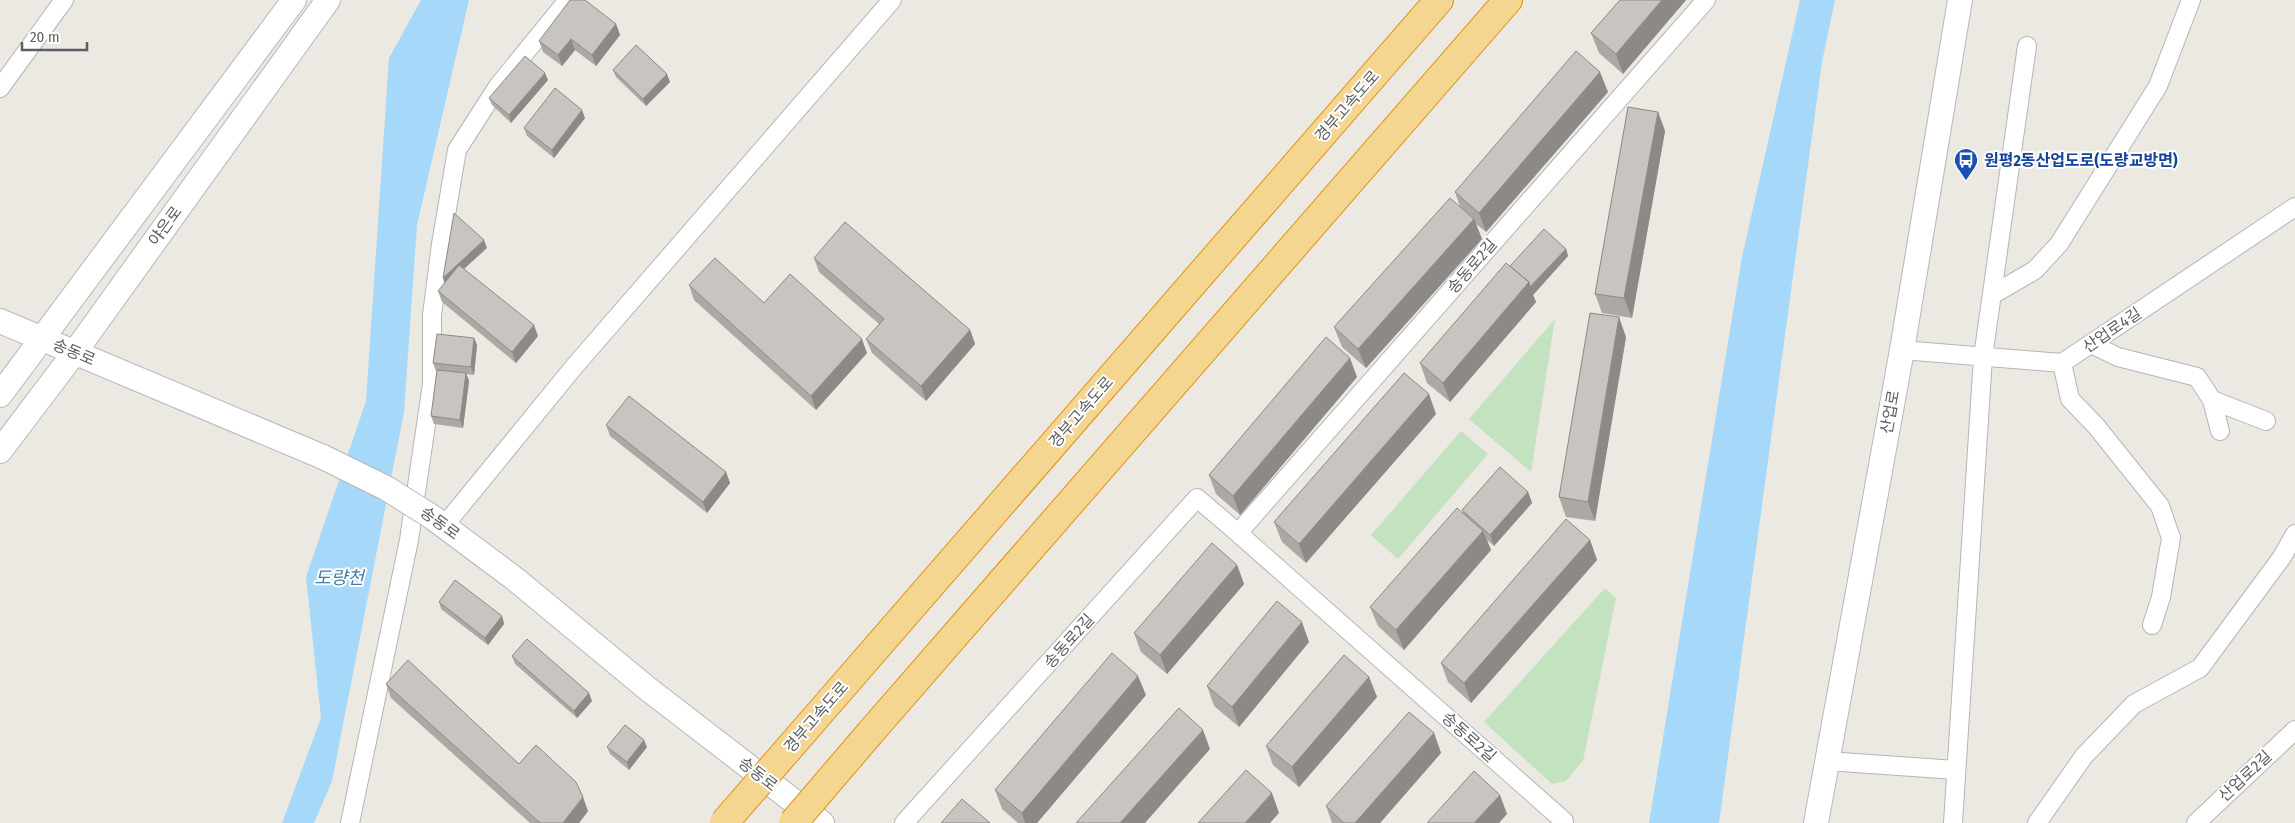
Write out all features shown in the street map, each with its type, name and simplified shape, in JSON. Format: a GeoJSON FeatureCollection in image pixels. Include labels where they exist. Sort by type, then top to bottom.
{"type":"FeatureCollection","features":[{"type":"Feature","properties":{"kind":"highway","name":"경부고속도로"},"geometry":{"type":"LineString","coordinates":[[724,823],[1439,0]]}},
{"type":"Feature","properties":{"kind":"highway"},"geometry":{"type":"LineString","coordinates":[[793,823],[1508,0]]}},
{"type":"Feature","properties":{"kind":"street"},"geometry":{"type":"LineString","coordinates":[[0,88],[64,0]]}},
{"type":"Feature","properties":{"kind":"street","name":"야은로"},"geometry":{"type":"LineString","coordinates":[[0,396],[294,0]]}},
{"type":"Feature","properties":{"kind":"street","name":"야은로"},"geometry":{"type":"LineString","coordinates":[[0,451],[74,352],[328,0]]}},
{"type":"Feature","properties":{"kind":"street"},"geometry":{"type":"LineString","coordinates":[[350,823],[409,540],[432,384],[432,315],[435,289],[457,150],[498,86],[568,0]]}},
{"type":"Feature","properties":{"kind":"street"},"geometry":{"type":"LineString","coordinates":[[438,521],[892,0]]}},
{"type":"Feature","properties":{"kind":"street","name":"송동로2길"},"geometry":{"type":"LineString","coordinates":[[1238,533],[1706,0]]}},
{"type":"Feature","properties":{"kind":"street","name":"산업로"},"geometry":{"type":"LineString","coordinates":[[1816,823],[1902,350],[1960,0]]}},
{"type":"Feature","properties":{"kind":"street"},"geometry":{"type":"LineString","coordinates":[[1992,295],[2035,270],[2059,244],[2158,86],[2192,0]]}},
{"type":"Feature","properties":{"kind":"street"},"geometry":{"type":"LineString","coordinates":[[1953,823],[1983,357],[2027,46]]}},
{"type":"Feature","properties":{"kind":"street","name":"산업로4길"},"geometry":{"type":"LineString","coordinates":[[2062,363],[2295,207]]}},
{"type":"Feature","properties":{"kind":"street","name":"송동로"},"geometry":{"type":"LineString","coordinates":[[0,321],[323,457],[395,493],[438,521],[516,579],[648,689],[822,823]]}},
{"type":"Feature","properties":{"kind":"street"},"geometry":{"type":"LineString","coordinates":[[2091,344],[2118,357],[2197,377],[2212,400],[2220,431]]}},
{"type":"Feature","properties":{"kind":"street"},"geometry":{"type":"LineString","coordinates":[[1902,350],[2062,363],[2070,399],[2096,426],[2160,506],[2171,538],[2161,597],[2152,625]]}},
{"type":"Feature","properties":{"kind":"street"},"geometry":{"type":"LineString","coordinates":[[2212,400],[2266,420]]}},
{"type":"Feature","properties":{"kind":"street","name":"송동로2길"},"geometry":{"type":"LineString","coordinates":[[904,823],[1197,498],[1564,823]]}},
{"type":"Feature","properties":{"kind":"street"},"geometry":{"type":"LineString","coordinates":[[2037,823],[2084,756],[2134,704],[2200,668],[2282,557],[2295,534]]}},
{"type":"Feature","properties":{"kind":"street","name":"산업로2길"},"geometry":{"type":"LineString","coordinates":[[2196,823],[2295,730]]}},
{"type":"Feature","properties":{"kind":"street"},"geometry":{"type":"LineString","coordinates":[[1828,761],[1956,770]]}},
{"type":"Feature","properties":{"kind":"green space"},"geometry":{"type":"Polygon","coordinates":[[[1555,319],[1531,472],[1469,419],[1555,319]]]}},
{"type":"Feature","properties":{"kind":"green space"},"geometry":{"type":"Polygon","coordinates":[[[1461,431],[1488,454],[1398,559],[1371,535],[1461,431]]]}},
{"type":"Feature","properties":{"kind":"green space"},"geometry":{"type":"Polygon","coordinates":[[[1605,588],[1616,598],[1583,761],[1566,781],[1552,784],[1484,722],[1605,588]]]}},
{"type":"Feature","properties":{"kind":"water","name":"도량천"},"geometry":{"type":"Polygon","coordinates":[[[421,0],[469,0],[417,225],[404,412],[332,781],[314,823],[282,823],[321,718],[306,577],[366,401],[389,58],[421,0]]]}},
{"type":"Feature","properties":{"kind":"water"},"geometry":{"type":"Polygon","coordinates":[[[1800,0],[1835,0],[1822,62],[1719,823],[1649,823],[1742,257],[1800,0]]]}},
{"type":"Feature","properties":{"kind":"building"},"geometry":{"type":"Polygon","coordinates":[[[570,0],[585,0],[616,24],[592,55],[571,39],[558,55],[539,41],[570,0]]]}},
{"type":"Feature","properties":{"kind":"building"},"geometry":{"type":"Polygon","coordinates":[[[1620,0],[1662,0],[1616,54],[1591,33],[1620,0]]]}},
{"type":"Feature","properties":{"kind":"building"},"geometry":{"type":"Polygon","coordinates":[[[636,45],[667,74],[643,99],[613,70],[636,45]]]}},
{"type":"Feature","properties":{"kind":"building"},"geometry":{"type":"Polygon","coordinates":[[[1576,51],[1600,72],[1479,213],[1455,192],[1576,51]]]}},
{"type":"Feature","properties":{"kind":"building"},"geometry":{"type":"Polygon","coordinates":[[[525,56],[545,73],[509,115],[489,98],[525,56]]]}},
{"type":"Feature","properties":{"kind":"building"},"geometry":{"type":"Polygon","coordinates":[[[555,88],[582,110],[552,150],[524,128],[555,88]]]}},
{"type":"Feature","properties":{"kind":"building"},"geometry":{"type":"Polygon","coordinates":[[[1628,107],[1658,112],[1624,298],[1595,294],[1628,107]]]}},
{"type":"Feature","properties":{"kind":"building"},"geometry":{"type":"Polygon","coordinates":[[[1450,198],[1474,219],[1358,349],[1334,327],[1450,198]]]}},
{"type":"Feature","properties":{"kind":"building"},"geometry":{"type":"Polygon","coordinates":[[[454,213],[484,240],[443,278],[454,213]]]}},
{"type":"Feature","properties":{"kind":"building"},"geometry":{"type":"Polygon","coordinates":[[[845,222],[970,330],[921,386],[866,339],[884,319],[814,258],[845,222]]]}},
{"type":"Feature","properties":{"kind":"building"},"geometry":{"type":"Polygon","coordinates":[[[1544,229],[1566,249],[1530,287],[1529,282],[1510,266],[1544,229]]]}},
{"type":"Feature","properties":{"kind":"building"},"geometry":{"type":"Polygon","coordinates":[[[715,258],[764,303],[790,274],[862,339],[811,396],[689,285],[715,258]]]}},
{"type":"Feature","properties":{"kind":"building"},"geometry":{"type":"Polygon","coordinates":[[[1506,263],[1529,282],[1443,383],[1420,363],[1506,263]]]}},
{"type":"Feature","properties":{"kind":"building"},"geometry":{"type":"Polygon","coordinates":[[[459,265],[534,325],[512,352],[438,291],[459,265]]]}},
{"type":"Feature","properties":{"kind":"building"},"geometry":{"type":"Polygon","coordinates":[[[1590,313],[1619,317],[1588,502],[1559,497],[1590,313]]]}},
{"type":"Feature","properties":{"kind":"building"},"geometry":{"type":"Polygon","coordinates":[[[437,334],[474,338],[471,367],[433,363],[437,334]]]}},
{"type":"Feature","properties":{"kind":"building"},"geometry":{"type":"Polygon","coordinates":[[[1326,337],[1350,358],[1233,496],[1209,475],[1326,337]]]}},
{"type":"Feature","properties":{"kind":"building"},"geometry":{"type":"Polygon","coordinates":[[[437,370],[466,373],[460,420],[431,416],[437,370]]]}},
{"type":"Feature","properties":{"kind":"building"},"geometry":{"type":"Polygon","coordinates":[[[1404,373],[1429,394],[1299,544],[1274,522],[1404,373]]]}},
{"type":"Feature","properties":{"kind":"building"},"geometry":{"type":"Polygon","coordinates":[[[629,396],[726,472],[703,502],[606,425],[629,396]]]}},
{"type":"Feature","properties":{"kind":"building"},"geometry":{"type":"Polygon","coordinates":[[[1500,467],[1528,492],[1490,535],[1462,510],[1500,467]]]}},
{"type":"Feature","properties":{"kind":"building"},"geometry":{"type":"Polygon","coordinates":[[[1457,508],[1483,531],[1396,630],[1370,607],[1457,508]]]}},
{"type":"Feature","properties":{"kind":"building"},"geometry":{"type":"Polygon","coordinates":[[[1566,519],[1590,540],[1464,683],[1441,663],[1566,519]]]}},
{"type":"Feature","properties":{"kind":"building"},"geometry":{"type":"Polygon","coordinates":[[[1212,543],[1237,565],[1160,655],[1134,633],[1212,543]]]}},
{"type":"Feature","properties":{"kind":"building"},"geometry":{"type":"Polygon","coordinates":[[[455,580],[502,616],[485,638],[439,602],[455,580]]]}},
{"type":"Feature","properties":{"kind":"building"},"geometry":{"type":"Polygon","coordinates":[[[1277,601],[1302,622],[1232,707],[1207,686],[1277,601]]]}},
{"type":"Feature","properties":{"kind":"building"},"geometry":{"type":"Polygon","coordinates":[[[527,639],[589,693],[574,711],[512,656],[527,639]]]}},
{"type":"Feature","properties":{"kind":"building"},"geometry":{"type":"Polygon","coordinates":[[[1112,653],[1138,676],[1022,813],[995,790],[1112,653]]]}},
{"type":"Feature","properties":{"kind":"building"},"geometry":{"type":"Polygon","coordinates":[[[1344,655],[1369,677],[1292,767],[1266,746],[1344,655]]]}},
{"type":"Feature","properties":{"kind":"building"},"geometry":{"type":"Polygon","coordinates":[[[408,660],[519,764],[536,745],[576,782],[583,797],[563,823],[539,822],[386,684],[408,660]]]}},
{"type":"Feature","properties":{"kind":"building"},"geometry":{"type":"Polygon","coordinates":[[[1179,708],[1203,730],[1120,823],[1076,823],[1179,708]]]}},
{"type":"Feature","properties":{"kind":"building"},"geometry":{"type":"Polygon","coordinates":[[[1409,712],[1434,733],[1355,823],[1344,823],[1326,806],[1409,712]]]}},
{"type":"Feature","properties":{"kind":"building"},"geometry":{"type":"Polygon","coordinates":[[[625,725],[644,740],[627,762],[607,747],[625,725]]]}},
{"type":"Feature","properties":{"kind":"building"},"geometry":{"type":"Polygon","coordinates":[[[1246,770],[1272,793],[1245,823],[1198,823],[1246,770]]]}},
{"type":"Feature","properties":{"kind":"building"},"geometry":{"type":"Polygon","coordinates":[[[1474,771],[1500,795],[1474,823],[1427,823],[1474,771]]]}},
{"type":"Feature","properties":{"kind":"building"},"geometry":{"type":"Polygon","coordinates":[[[962,799],[990,823],[941,823],[962,799]]]}},
{"type":"Feature","properties":{"kind":"place","name":"원평2동산업도로(도량교방면)"},"geometry":{"type":"Point","coordinates":[1966,181]}}]}
